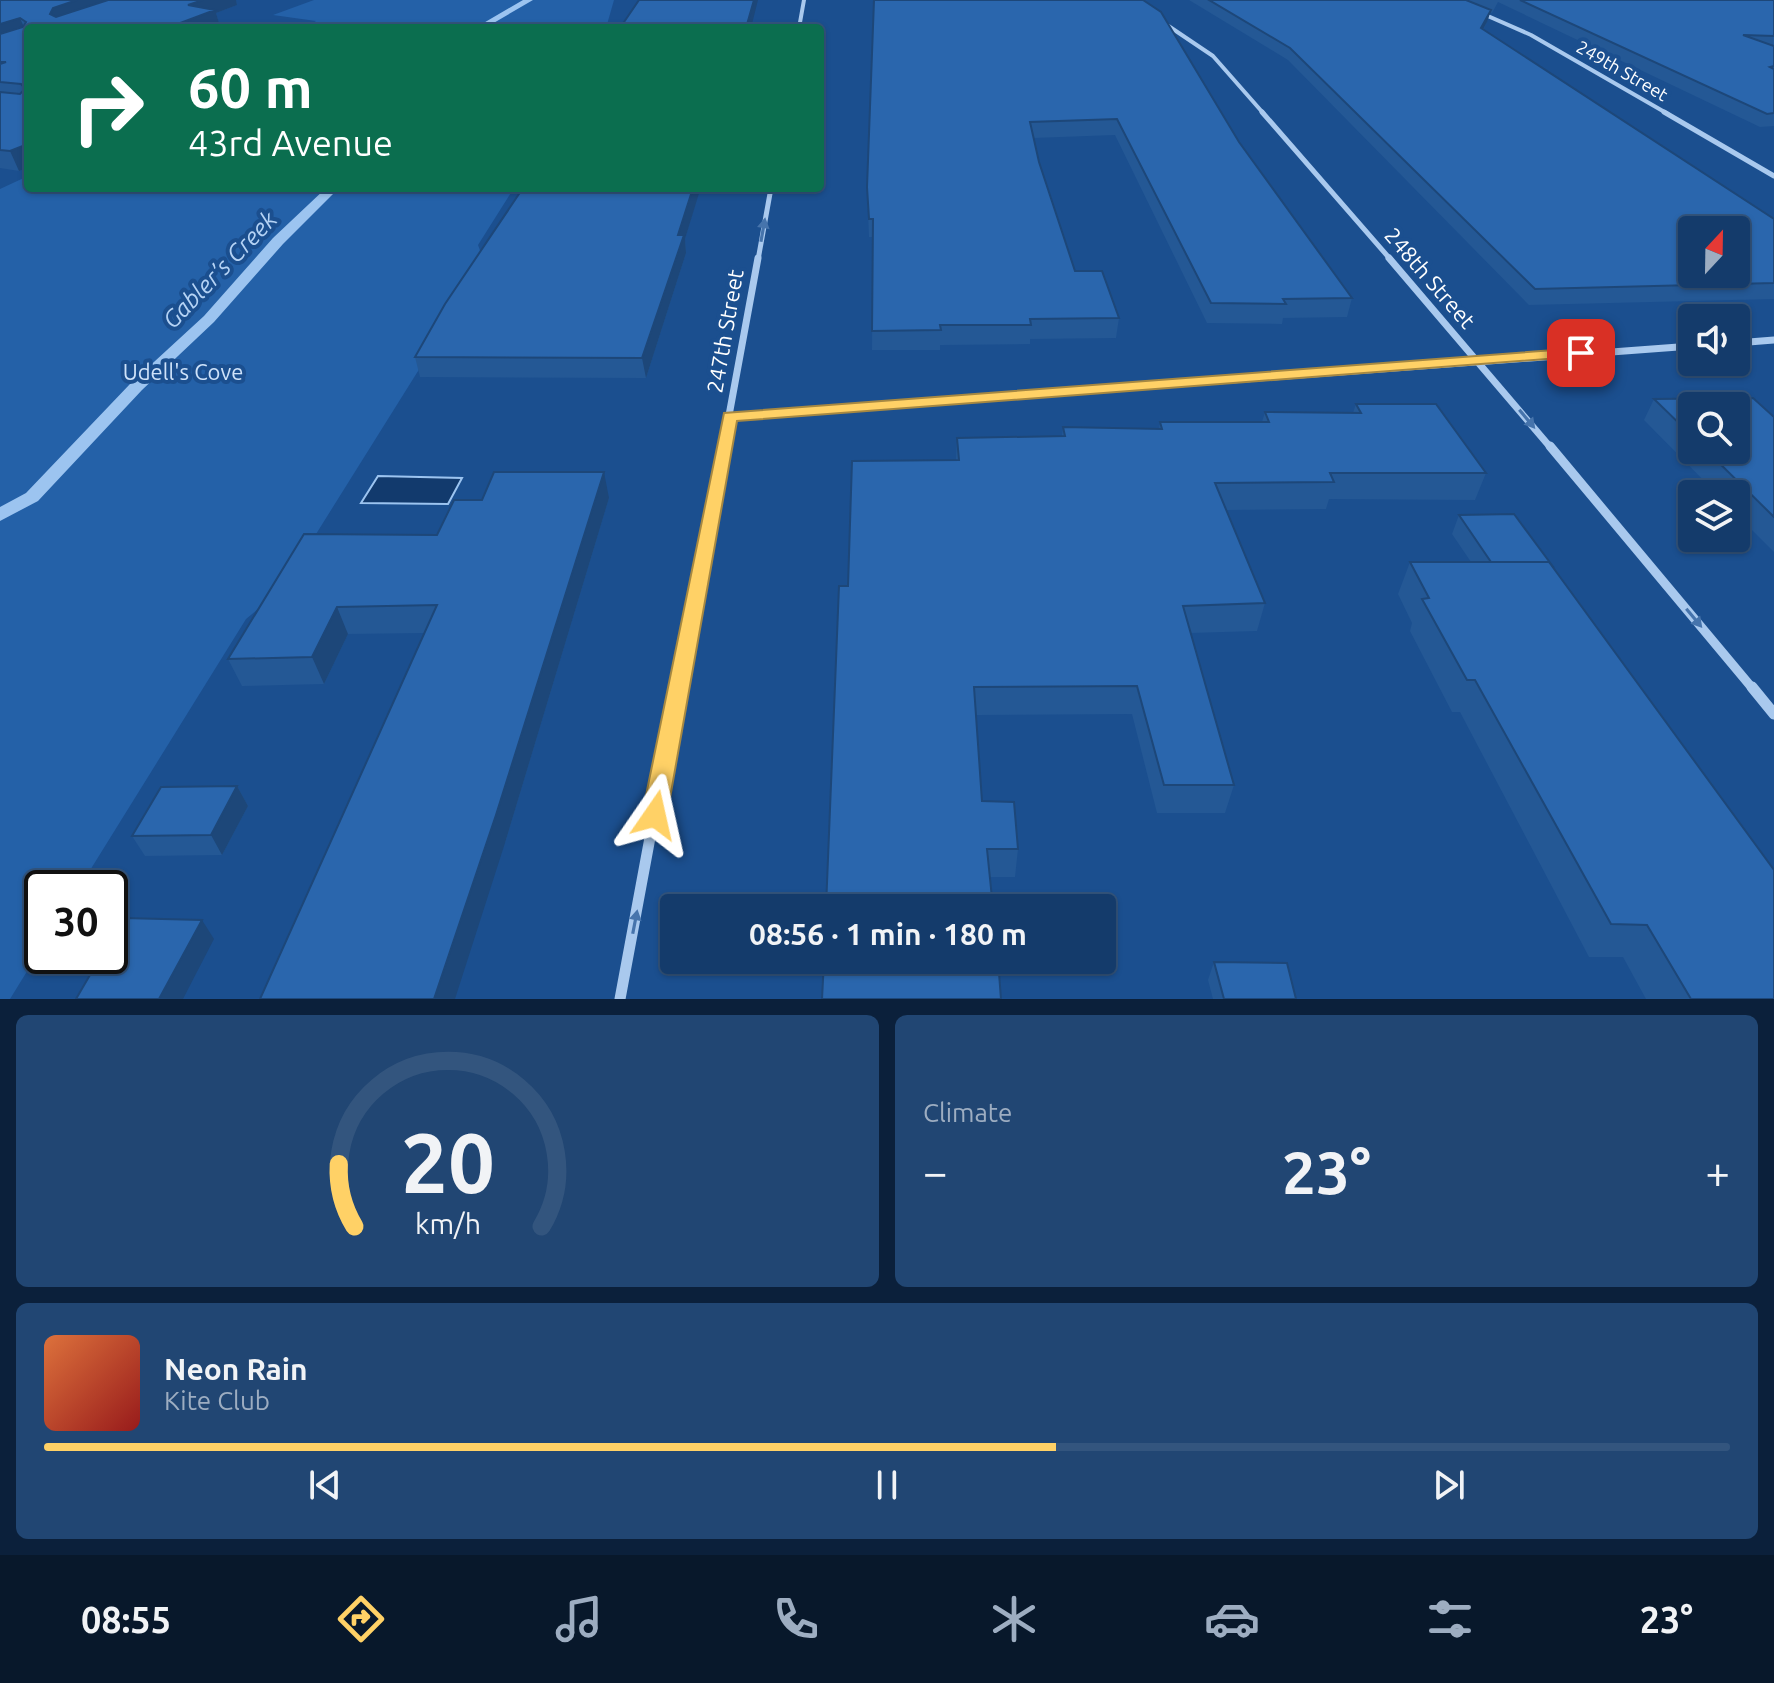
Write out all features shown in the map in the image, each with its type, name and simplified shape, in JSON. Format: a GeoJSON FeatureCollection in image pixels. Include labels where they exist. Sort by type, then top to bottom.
{"type":"FeatureCollection","features":[{"type":"Feature","properties":{"kind":"street"},"geometry":{"type":"LineString","coordinates":[[800,24],[804,0]]}},
{"type":"Feature","properties":{"kind":"street","name":"249th Street"},"geometry":{"type":"LineString","coordinates":[[1477,12],[1531,35],[1774,176]]}},
{"type":"Feature","properties":{"kind":"street","name":"248th Street"},"geometry":{"type":"LineString","coordinates":[[1154,16],[1213,56],[1477,359],[1774,714]]}},
{"type":"Feature","properties":{"kind":"street","name":"247th Street"},"geometry":{"type":"LineString","coordinates":[[620,999],[770,192]]}},
{"type":"Feature","properties":{"kind":"street"},"geometry":{"type":"LineString","coordinates":[[1750,342],[1774,340]]}},
{"type":"Feature","properties":{"kind":"street"},"geometry":{"type":"LineString","coordinates":[[730,417],[1477,359],[1678,347]]}},
{"type":"Feature","properties":{"kind":"green space"},"geometry":{"type":"Polygon","coordinates":[[[314,0],[614,0],[607,24],[311,24],[316,21],[273,15],[314,0]]]}},
{"type":"Feature","properties":{"kind":"green space","name":"Udell's Cove"},"geometry":{"type":"Polygon","coordinates":[[[24,178],[24,192],[511,192],[478,245],[485,264],[281,590],[246,619],[90,870],[24,870],[25,974],[10,999],[0,999],[0,189],[24,178]]]}},
{"type":"Feature","properties":{"kind":"shaded area"},"geometry":{"type":"Polygon","coordinates":[[[378,476],[462,478],[448,504],[361,503],[378,476]]]}},
{"type":"Feature","properties":{"kind":"building"},"geometry":{"type":"Polygon","coordinates":[[[0,0],[77,0],[53,8],[50,14],[56,17],[108,0],[203,0],[188,5],[215,10],[178,24],[25,24],[20,18],[0,24],[0,0]]]}},
{"type":"Feature","properties":{"kind":"building"},"geometry":{"type":"Polygon","coordinates":[[[639,0],[754,0],[747,24],[623,24],[639,0]]]}},
{"type":"Feature","properties":{"kind":"building"},"geometry":{"type":"Polygon","coordinates":[[[874,0],[1143,0],[1161,12],[1239,142],[1352,298],[1283,299],[1286,304],[1211,303],[1117,119],[1030,122],[1039,162],[1075,271],[1102,271],[1119,318],[1030,319],[1031,325],[940,325],[941,330],[872,331],[873,219],[869,219],[867,187],[874,0]]]}},
{"type":"Feature","properties":{"kind":"building"},"geometry":{"type":"Polygon","coordinates":[[[1209,0],[1466,0],[1491,10],[1481,28],[1774,219],[1774,283],[1750,284],[1750,216],[1678,216],[1678,285],[1535,289],[1290,48],[1209,0]]]}},
{"type":"Feature","properties":{"kind":"building"},"geometry":{"type":"Polygon","coordinates":[[[1520,0],[1774,0],[1774,36],[1743,35],[1774,46],[1774,66],[1770,67],[1774,69],[1774,113],[1767,114],[1520,0]]]}},
{"type":"Feature","properties":{"kind":"building"},"geometry":{"type":"Polygon","coordinates":[[[23,27],[24,88],[21,84],[0,82],[0,64],[6,62],[0,62],[0,34],[23,27]]]}},
{"type":"Feature","properties":{"kind":"building"},"geometry":{"type":"Polygon","coordinates":[[[24,90],[24,146],[10,151],[0,150],[0,92],[20,94],[24,90]]]}},
{"type":"Feature","properties":{"kind":"building"},"geometry":{"type":"Polygon","coordinates":[[[520,192],[692,192],[678,235],[684,235],[642,358],[415,357],[445,304],[520,192]]]}},
{"type":"Feature","properties":{"kind":"building"},"geometry":{"type":"Polygon","coordinates":[[[1750,398],[1774,417],[1774,517],[1750,493],[1750,480],[1736,480],[1720,464],[1750,464],[1750,398]]]}},
{"type":"Feature","properties":{"kind":"building"},"geometry":{"type":"Polygon","coordinates":[[[1654,399],[1678,399],[1678,422],[1654,399]]]}},
{"type":"Feature","properties":{"kind":"building"},"geometry":{"type":"Polygon","coordinates":[[[1356,404],[1436,404],[1486,473],[1330,473],[1334,482],[1215,483],[1265,603],[1183,606],[1234,785],[1164,785],[1137,686],[974,687],[982,801],[1014,802],[1018,849],[987,849],[992,894],[827,894],[839,586],[848,586],[852,461],[959,460],[957,438],[1065,436],[1063,427],[1162,429],[1160,422],[1269,422],[1265,412],[1361,413],[1356,404]]]}},
{"type":"Feature","properties":{"kind":"building"},"geometry":{"type":"Polygon","coordinates":[[[494,472],[604,472],[496,815],[434,999],[260,999],[437,605],[337,607],[312,657],[228,659],[304,534],[437,535],[454,500],[482,500],[494,472]]]}},
{"type":"Feature","properties":{"kind":"building"},"geometry":{"type":"Polygon","coordinates":[[[1514,514],[1554,568],[1549,562],[1491,562],[1459,515],[1514,514]]]}},
{"type":"Feature","properties":{"kind":"building"},"geometry":{"type":"Polygon","coordinates":[[[1410,562],[1549,562],[1774,870],[1774,999],[1691,999],[1647,925],[1611,924],[1475,680],[1467,680],[1422,599],[1429,598],[1410,562]]]}},
{"type":"Feature","properties":{"kind":"building"},"geometry":{"type":"Polygon","coordinates":[[[237,786],[211,835],[132,836],[161,787],[237,786]]]}},
{"type":"Feature","properties":{"kind":"building"},"geometry":{"type":"Polygon","coordinates":[[[128,918],[202,920],[159,999],[76,999],[91,974],[128,974],[128,918]]]}},
{"type":"Feature","properties":{"kind":"building"},"geometry":{"type":"Polygon","coordinates":[[[1214,962],[1287,963],[1296,999],[1224,999],[1214,962]]]}},
{"type":"Feature","properties":{"kind":"building"},"geometry":{"type":"Polygon","coordinates":[[[823,974],[999,974],[1001,999],[822,999],[823,974]]]}},
{"type":"Feature","properties":{"kind":"waterway","name":"Gabler’s Creek"},"geometry":{"type":"LineString","coordinates":[[486,24],[529,0]]}},
{"type":"Feature","properties":{"kind":"waterway","name":"Gabler’s Creek"},"geometry":{"type":"LineString","coordinates":[[0,515],[32,497],[136,387],[209,319],[278,241],[329,192]]}},
{"type":"Feature","properties":{"kind":"route"},"geometry":{"type":"LineString","coordinates":[[655,815],[730,417],[1581,353]]}}]}
